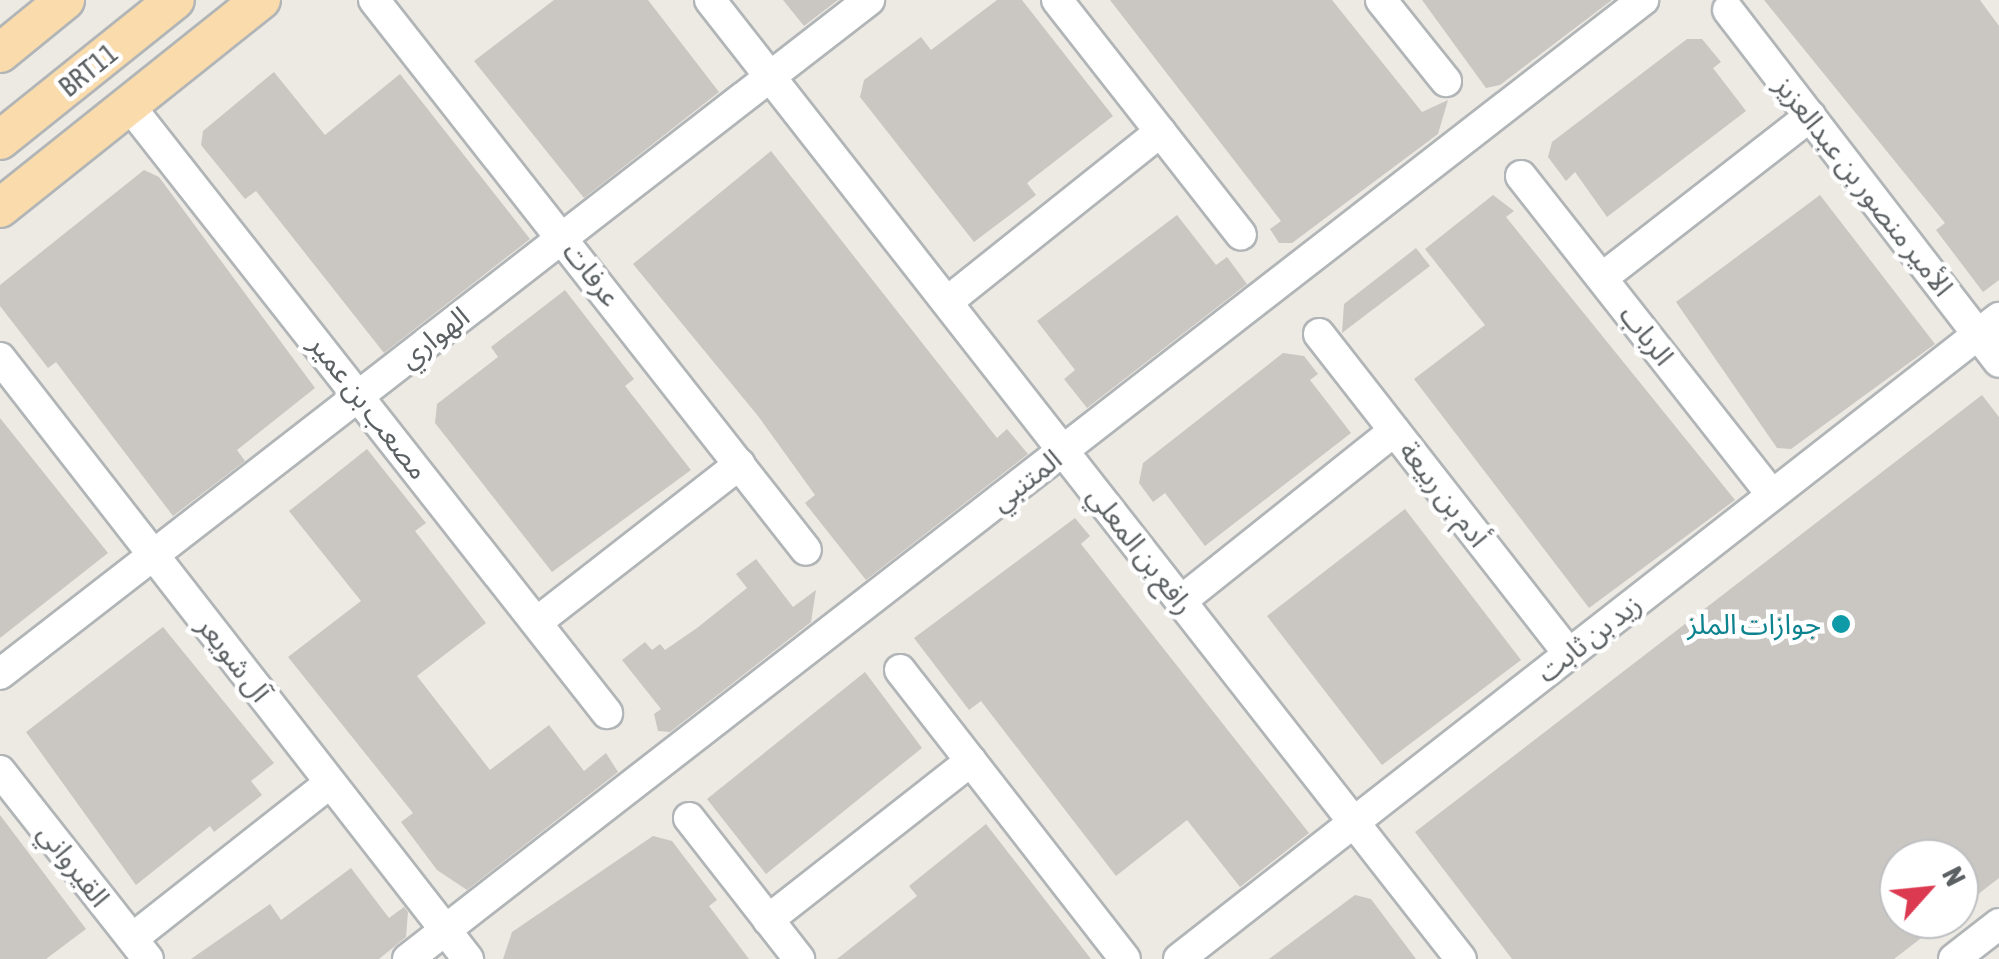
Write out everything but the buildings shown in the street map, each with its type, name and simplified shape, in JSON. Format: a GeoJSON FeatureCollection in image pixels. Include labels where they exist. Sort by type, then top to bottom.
{"type":"FeatureCollection","features":[{"type":"Feature","properties":{"kind":"main road","name":"BRT11"},"geometry":{"type":"LineString","coordinates":[[0,140],[175,0]]}},
{"type":"Feature","properties":{"kind":"main road"},"geometry":{"type":"LineString","coordinates":[[0,208],[262,0]]}},
{"type":"Feature","properties":{"kind":"main road"},"geometry":{"type":"LineString","coordinates":[[0,52],[57,2]]}},
{"type":"Feature","properties":{"kind":"street","name":"عرفات"},"geometry":{"type":"LineString","coordinates":[[374,0],[806,550]]}},
{"type":"Feature","properties":{"kind":"street","name":"رافع بن المعلي"},"geometry":{"type":"LineString","coordinates":[[710,0],[1461,959]]}},
{"type":"Feature","properties":{"kind":"street","name":"الهواري"},"geometry":{"type":"LineString","coordinates":[[0,674],[869,0]]}},
{"type":"Feature","properties":{"kind":"street"},"geometry":{"type":"LineString","coordinates":[[1057,0],[1241,235]]}},
{"type":"Feature","properties":{"kind":"street"},"geometry":{"type":"LineString","coordinates":[[1381,0],[1446,81]]}},
{"type":"Feature","properties":{"kind":"street","name":"المتنبي"},"geometry":{"type":"LineString","coordinates":[[408,959],[1644,0]]}},
{"type":"Feature","properties":{"kind":"street","name":"الأمير منصور بن عبدالعزيز"},"geometry":{"type":"LineString","coordinates":[[1728,10],[1810,116],[1988,326],[1999,362]]}},
{"type":"Feature","properties":{"kind":"street","name":"مصعب بن عمير"},"geometry":{"type":"LineString","coordinates":[[128,104],[361,394],[606,712]]}},
{"type":"Feature","properties":{"kind":"street"},"geometry":{"type":"LineString","coordinates":[[1602,278],[1810,116]]}},
{"type":"Feature","properties":{"kind":"street"},"geometry":{"type":"LineString","coordinates":[[947,302],[1160,132]]}},
{"type":"Feature","properties":{"kind":"street","name":"الرباب"},"geometry":{"type":"LineString","coordinates":[[1521,176],[1772,495]]}},
{"type":"Feature","properties":{"kind":"street","name":"زيد بن ثابت"},"geometry":{"type":"LineString","coordinates":[[1179,959],[1988,326]]}},
{"type":"Feature","properties":{"kind":"street","name":"أدم بن ربيعة"},"geometry":{"type":"LineString","coordinates":[[1319,334],[1569,654]]}},
{"type":"Feature","properties":{"kind":"street","name":"آل شويعر"},"geometry":{"type":"LineString","coordinates":[[0,358],[468,959]]}},
{"type":"Feature","properties":{"kind":"street"},"geometry":{"type":"LineString","coordinates":[[1181,601],[1394,431]]}},
{"type":"Feature","properties":{"kind":"street"},"geometry":{"type":"LineString","coordinates":[[537,622],[740,464]]}},
{"type":"Feature","properties":{"kind":"street"},"geometry":{"type":"LineString","coordinates":[[900,670],[1125,959]]}},
{"type":"Feature","properties":{"kind":"street"},"geometry":{"type":"LineString","coordinates":[[768,920],[971,762]]}},
{"type":"Feature","properties":{"kind":"street","name":"القيرواني"},"geometry":{"type":"LineString","coordinates":[[0,771],[140,949]]}},
{"type":"Feature","properties":{"kind":"street"},"geometry":{"type":"LineString","coordinates":[[140,949],[330,783]]}},
{"type":"Feature","properties":{"kind":"street"},"geometry":{"type":"LineString","coordinates":[[688,818],[798,959]]}},
{"type":"Feature","properties":{"kind":"street"},"geometry":{"type":"LineString","coordinates":[[1954,959],[1999,924]]}},
{"type":"Feature","properties":{"kind":"place","name":"جوازات الملز"},"geometry":{"type":"Point","coordinates":[1841,624]}}]}
